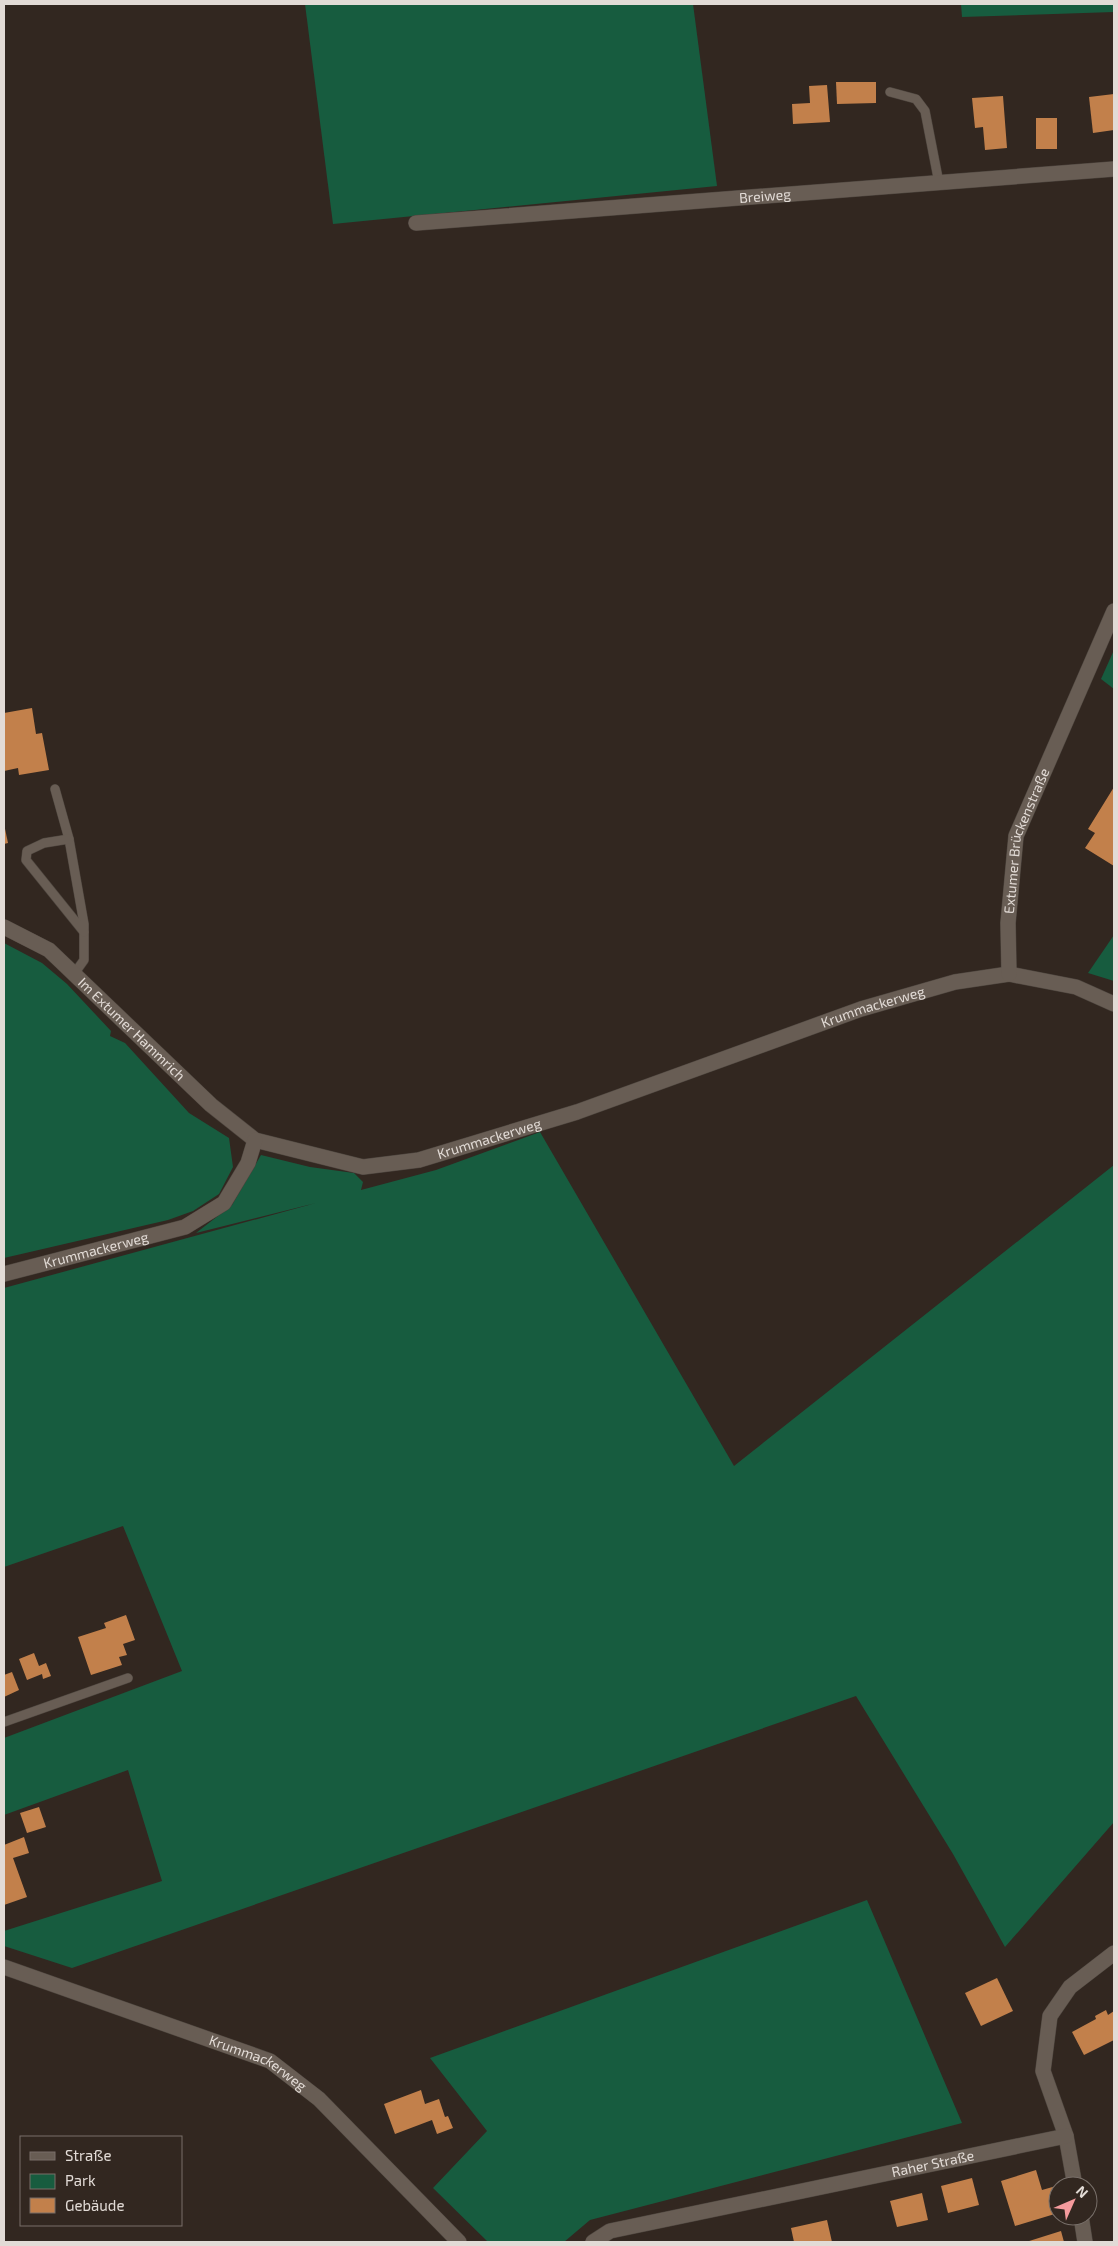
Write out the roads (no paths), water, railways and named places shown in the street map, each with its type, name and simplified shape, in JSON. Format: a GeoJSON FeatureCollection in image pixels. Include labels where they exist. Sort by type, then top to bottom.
{"type":"FeatureCollection","features":[{"type":"Feature","properties":{"kind":"street","name":"Breiweg"},"geometry":{"type":"LineString","coordinates":[[416,223],[1114,169]]}},
{"type":"Feature","properties":{"kind":"street","name":"Extumer Brückenstraße"},"geometry":{"type":"LineString","coordinates":[[1009,974],[1008,923],[1016,836],[1114,610]]}},
{"type":"Feature","properties":{"kind":"street","name":"Im Extumer Hammrich"},"geometry":{"type":"LineString","coordinates":[[4,927],[49,950],[212,1105],[255,1140]]}},
{"type":"Feature","properties":{"kind":"street"},"geometry":{"type":"LineString","coordinates":[[1009,974],[1076,987],[1114,1004]]}},
{"type":"Feature","properties":{"kind":"street","name":"Krummackerweg"},"geometry":{"type":"LineString","coordinates":[[4,1274],[185,1227],[224,1203],[248,1163],[255,1140],[363,1166],[419,1160],[577,1112],[860,1009],[955,982],[1009,974]]}},
{"type":"Feature","properties":{"kind":"street"},"geometry":{"type":"LineString","coordinates":[[1073,2176],[1066,2136],[1043,2071],[1050,2016],[1070,1987],[1114,1953]]}},
{"type":"Feature","properties":{"kind":"street","name":"Krummackerweg"},"geometry":{"type":"LineString","coordinates":[[4,1967],[270,2062],[319,2099],[459,2242]]}},
{"type":"Feature","properties":{"kind":"street","name":"Raher Straße"},"geometry":{"type":"LineString","coordinates":[[593,2242],[610,2231],[1066,2136]]}},
{"type":"Feature","properties":{"kind":"street"},"geometry":{"type":"LineString","coordinates":[[1082,2226],[1085,2242]]}},
{"type":"Feature","properties":{"kind":"lane"},"geometry":{"type":"LineString","coordinates":[[890,92],[916,100],[925,111],[939,183]]}},
{"type":"Feature","properties":{"kind":"lane"},"geometry":{"type":"LineString","coordinates":[[55,789],[69,839],[84,932],[84,960],[74,974]]}},
{"type":"Feature","properties":{"kind":"lane"},"geometry":{"type":"LineString","coordinates":[[69,839],[44,843],[27,851],[26,860],[84,932]]}},
{"type":"Feature","properties":{"kind":"lane"},"geometry":{"type":"LineString","coordinates":[[4,1722],[128,1678]]}}]}
